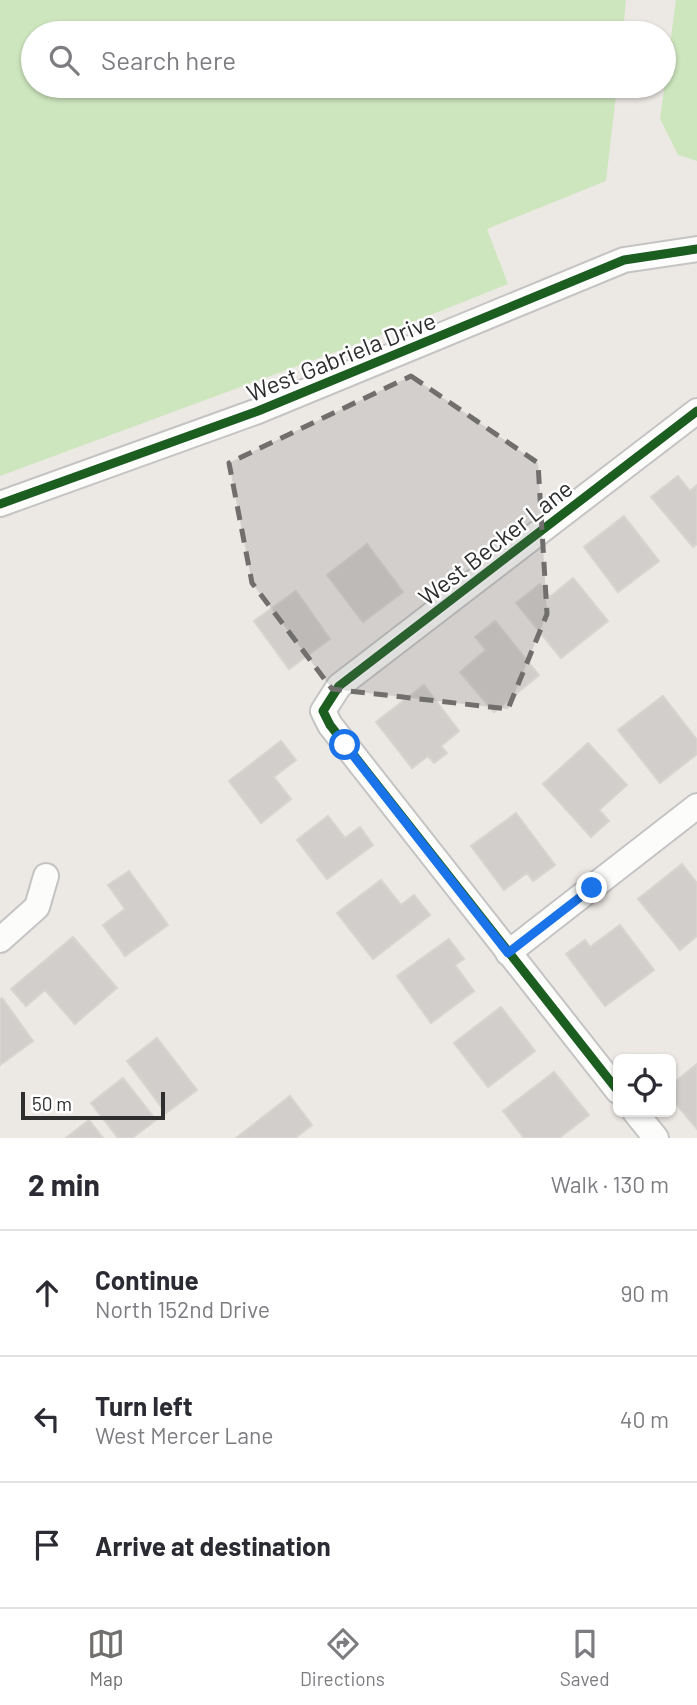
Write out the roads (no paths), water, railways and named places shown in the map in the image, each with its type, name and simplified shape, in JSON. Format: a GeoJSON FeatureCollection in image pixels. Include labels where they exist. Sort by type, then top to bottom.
{"type":"FeatureCollection","features":[{"type":"Feature","properties":{"kind":"street","name":"West Gabriela Drive"},"geometry":{"type":"LineString","coordinates":[[0,504],[258,411],[624,260],[697,249]]}},
{"type":"Feature","properties":{"kind":"street","name":"West Becker Lane"},"geometry":{"type":"LineString","coordinates":[[508,953],[338,736],[323,710],[340,686],[697,411]]}},
{"type":"Feature","properties":{"kind":"street"},"geometry":{"type":"LineString","coordinates":[[613,1085],[508,953],[697,806]]}},
{"type":"Feature","properties":{"kind":"street"},"geometry":{"type":"LineString","coordinates":[[0,940],[37,907],[46,876]]}},
{"type":"Feature","properties":{"kind":"street"},"geometry":{"type":"LineString","coordinates":[[639,1117],[656,1138]]}}]}
